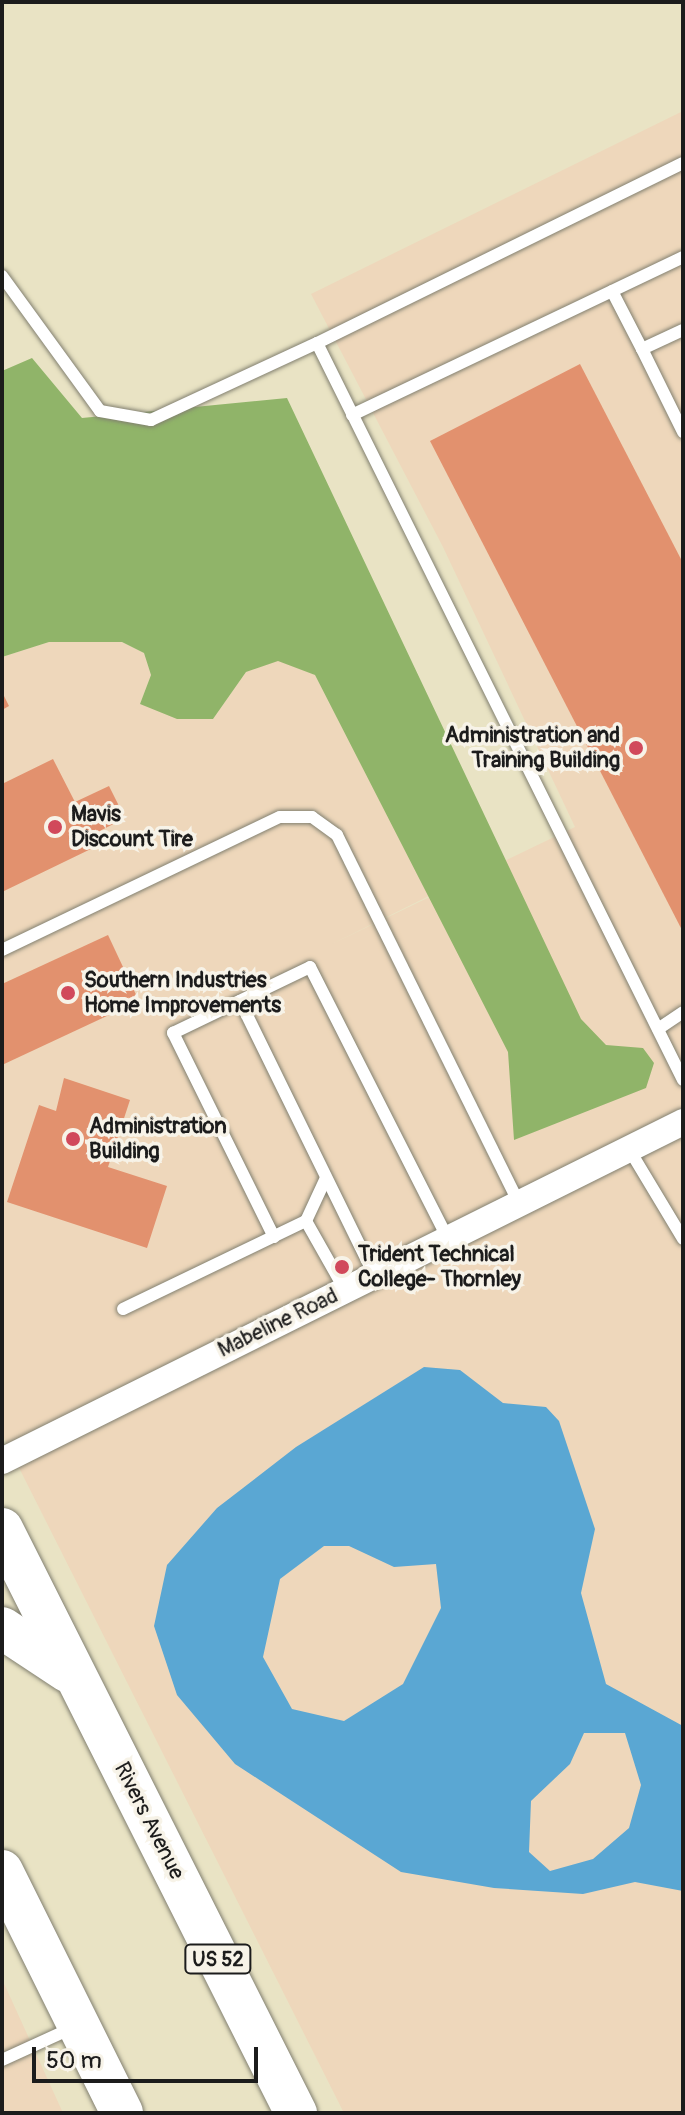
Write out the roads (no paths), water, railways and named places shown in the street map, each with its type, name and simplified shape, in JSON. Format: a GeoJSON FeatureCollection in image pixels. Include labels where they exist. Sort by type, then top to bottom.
{"type":"FeatureCollection","features":[{"type":"Feature","properties":{"kind":"main road","name":"Rivers Avenue"},"geometry":{"type":"LineString","coordinates":[[2,1529],[296,2113]]}},
{"type":"Feature","properties":{"kind":"main road"},"geometry":{"type":"LineString","coordinates":[[2,1628],[77,1679]]}},
{"type":"Feature","properties":{"kind":"main road"},"geometry":{"type":"LineString","coordinates":[[2,1871],[11,1913],[78,2026],[122,2113]]}},
{"type":"Feature","properties":{"kind":"street","name":"Mabeline Road"},"geometry":{"type":"LineString","coordinates":[[2,1461],[683,1122]]}},
{"type":"Feature","properties":{"kind":"lane"},"geometry":{"type":"LineString","coordinates":[[2,276],[100,411],[151,420],[317,343],[683,163]]}},
{"type":"Feature","properties":{"kind":"lane"},"geometry":{"type":"LineString","coordinates":[[352,415],[683,257]]}},
{"type":"Feature","properties":{"kind":"lane"},"geometry":{"type":"LineString","coordinates":[[612,291],[683,432]]}},
{"type":"Feature","properties":{"kind":"lane"},"geometry":{"type":"LineString","coordinates":[[642,349],[683,330]]}},
{"type":"Feature","properties":{"kind":"lane"},"geometry":{"type":"LineString","coordinates":[[317,343],[683,1080]]}},
{"type":"Feature","properties":{"kind":"lane"},"geometry":{"type":"LineString","coordinates":[[2,950],[280,817],[312,817],[337,835],[519,1203]]}},
{"type":"Feature","properties":{"kind":"lane"},"geometry":{"type":"LineString","coordinates":[[274,1237],[173,1033],[310,967],[448,1239]]}},
{"type":"Feature","properties":{"kind":"lane"},"geometry":{"type":"LineString","coordinates":[[240,1001],[374,1275]]}},
{"type":"Feature","properties":{"kind":"lane"},"geometry":{"type":"LineString","coordinates":[[658,1029],[683,1012]]}},
{"type":"Feature","properties":{"kind":"lane"},"geometry":{"type":"LineString","coordinates":[[629,1149],[680,1225],[683,1239]]}},
{"type":"Feature","properties":{"kind":"lane"},"geometry":{"type":"LineString","coordinates":[[123,1309],[306,1221],[326,1178]]}},
{"type":"Feature","properties":{"kind":"lane"},"geometry":{"type":"LineString","coordinates":[[306,1221],[345,1290]]}},
{"type":"Feature","properties":{"kind":"lane"},"geometry":{"type":"LineString","coordinates":[[2,2060],[78,2026]]}},
{"type":"Feature","properties":{"kind":"water"},"geometry":{"type":"Polygon","coordinates":[[[424,1367],[460,1370],[503,1403],[546,1407],[559,1421],[595,1529],[581,1593],[606,1684],[683,1726],[683,1891],[635,1882],[583,1894],[494,1888],[401,1872],[235,1764],[177,1695],[154,1626],[167,1565],[217,1508],[296,1447],[424,1367]],[[324,1546],[280,1579],[263,1657],[292,1709],[344,1721],[403,1684],[441,1608],[436,1564],[394,1567],[349,1546],[324,1546]],[[584,1733],[570,1764],[531,1801],[529,1852],[550,1871],[593,1859],[629,1828],[641,1785],[625,1733],[584,1733]]]}},
{"type":"Feature","properties":{"kind":"place","name":"Administration and Training Building"},"geometry":{"type":"Point","coordinates":[636,748]}},
{"type":"Feature","properties":{"kind":"place","name":"Mavis Discount Tire"},"geometry":{"type":"Point","coordinates":[55,827]}},
{"type":"Feature","properties":{"kind":"place","name":"Southern Industries Home Improvements"},"geometry":{"type":"Point","coordinates":[68,993]}},
{"type":"Feature","properties":{"kind":"place","name":"Administration Building"},"geometry":{"type":"Point","coordinates":[73,1139]}},
{"type":"Feature","properties":{"kind":"place","name":"Trident Technical College- Thornley"},"geometry":{"type":"Point","coordinates":[342,1267]}}]}
